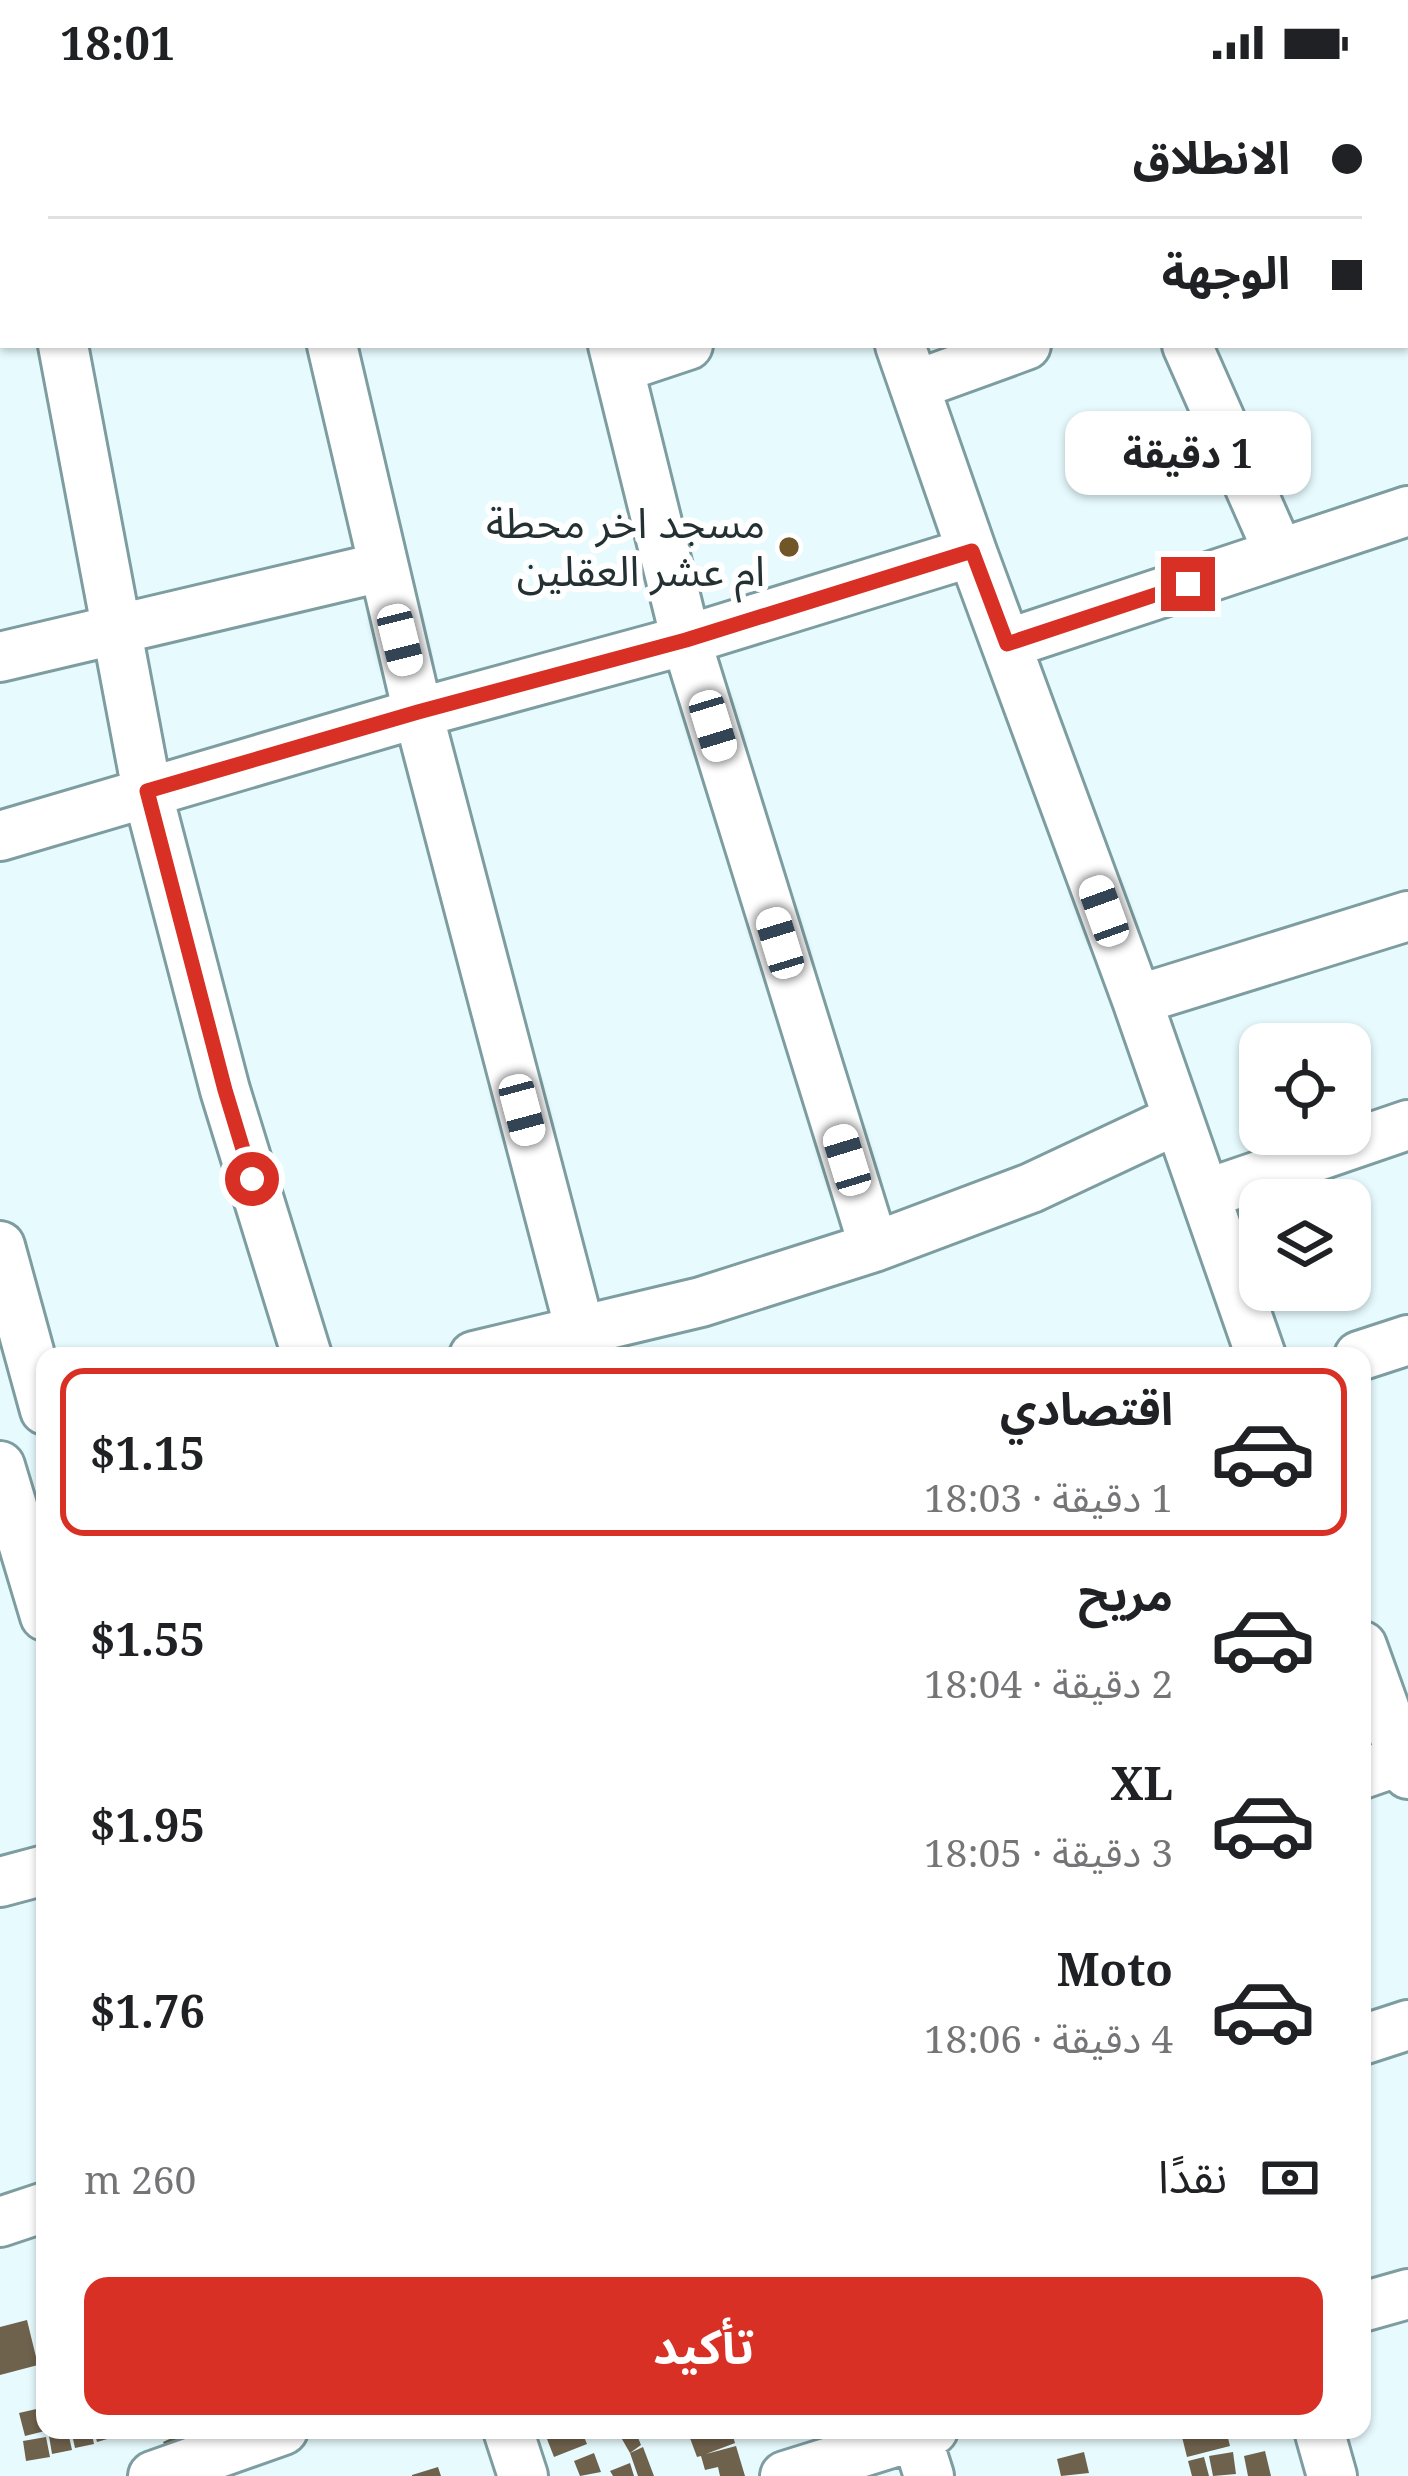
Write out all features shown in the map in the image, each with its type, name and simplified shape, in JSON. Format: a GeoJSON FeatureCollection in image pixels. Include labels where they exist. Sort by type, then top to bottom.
{"type":"FeatureCollection","features":[{"type":"Feature","properties":{"kind":"street"},"geometry":{"type":"LineString","coordinates":[[64,348],[147,791],[225,1090],[304,1347]]}},
{"type":"Feature","properties":{"kind":"street"},"geometry":{"type":"LineString","coordinates":[[333,348],[418,712],[580,1330]]}},
{"type":"Feature","properties":{"kind":"street"},"geometry":{"type":"LineString","coordinates":[[670,348],[616,357],[686,640],[874,1246]]}},
{"type":"Feature","properties":{"kind":"street"},"geometry":{"type":"LineString","coordinates":[[1008,348],[908,365],[1258,1347]]}},
{"type":"Feature","properties":{"kind":"street"},"geometry":{"type":"LineString","coordinates":[[1188,348],[1279,554]]}},
{"type":"Feature","properties":{"kind":"street"},"geometry":{"type":"LineString","coordinates":[[1007,644],[1408,511]]}},
{"type":"Feature","properties":{"kind":"street"},"geometry":{"type":"LineString","coordinates":[[0,836],[418,712],[686,640],[972,551]]}},
{"type":"Feature","properties":{"kind":"street"},"geometry":{"type":"LineString","coordinates":[[0,657],[382,567]]}},
{"type":"Feature","properties":{"kind":"street"},"geometry":{"type":"LineString","coordinates":[[1137,1000],[1408,916]]}},
{"type":"Feature","properties":{"kind":"street"},"geometry":{"type":"LineString","coordinates":[[518,1347],[701,1302],[874,1246],[1031,1188],[1178,1119]]}},
{"type":"Feature","properties":{"kind":"street"},"geometry":{"type":"LineString","coordinates":[[1206,1194],[1408,1125]]}},
{"type":"Feature","properties":{"kind":"street"},"geometry":{"type":"LineString","coordinates":[[0,1246],[36,1378]]}},
{"type":"Feature","properties":{"kind":"street"},"geometry":{"type":"LineString","coordinates":[[1371,1352],[1408,1340]]}},
{"type":"Feature","properties":{"kind":"street"},"geometry":{"type":"LineString","coordinates":[[0,1455],[36,1443]]}},
{"type":"Feature","properties":{"kind":"street"},"geometry":{"type":"LineString","coordinates":[[0,1466],[36,1586]]}},
{"type":"Feature","properties":{"kind":"street"},"geometry":{"type":"LineString","coordinates":[[1371,1679],[1395,1767]]}},
{"type":"Feature","properties":{"kind":"street"},"geometry":{"type":"LineString","coordinates":[[0,1882],[36,1872]]}},
{"type":"Feature","properties":{"kind":"street"},"geometry":{"type":"LineString","coordinates":[[1371,2037],[1408,2025]]}},
{"type":"Feature","properties":{"kind":"street"},"geometry":{"type":"LineString","coordinates":[[0,2222],[36,2210]]}},
{"type":"Feature","properties":{"kind":"street"},"geometry":{"type":"LineString","coordinates":[[1371,2304],[1408,2294]]}},
{"type":"Feature","properties":{"kind":"street"},"geometry":{"type":"LineString","coordinates":[[153,2476],[258,2439]]}},
{"type":"Feature","properties":{"kind":"street"},"geometry":{"type":"LineString","coordinates":[[511,2439],[523,2476]]}},
{"type":"Feature","properties":{"kind":"street"},"geometry":{"type":"LineString","coordinates":[[1322,2439],[1332,2476]]}},
{"type":"Feature","properties":{"kind":"street"},"geometry":{"type":"LineString","coordinates":[[785,2476],[926,2447]]}},
{"type":"Feature","properties":{"kind":"building"},"geometry":{"type":"Polygon","coordinates":[[[27,2320],[36,2366],[0,2375],[0,2327],[27,2320]]]}},
{"type":"Feature","properties":{"kind":"building"},"geometry":{"type":"Polygon","coordinates":[[[36,2409],[36,2433],[25,2436],[19,2413],[36,2409]]]}},
{"type":"Feature","properties":{"kind":"building"},"geometry":{"type":"Polygon","coordinates":[[[46,2439],[50,2457],[26,2461],[23,2441],[46,2439]]]}},
{"type":"Feature","properties":{"kind":"building"},"geometry":{"type":"Polygon","coordinates":[[[50,2439],[70,2439],[72,2450],[52,2454],[50,2439]]]}},
{"type":"Feature","properties":{"kind":"building"},"geometry":{"type":"Polygon","coordinates":[[[73,2439],[93,2439],[94,2444],[75,2448],[73,2439]]]}},
{"type":"Feature","properties":{"kind":"building"},"geometry":{"type":"Polygon","coordinates":[[[193,2439],[196,2446],[170,2457],[163,2442],[193,2439]]]}},
{"type":"Feature","properties":{"kind":"building"},"geometry":{"type":"Polygon","coordinates":[[[547,2439],[585,2439],[587,2444],[554,2457],[547,2439]]]}},
{"type":"Feature","properties":{"kind":"building"},"geometry":{"type":"Polygon","coordinates":[[[622,2439],[639,2439],[641,2445],[630,2453],[622,2439]]]}},
{"type":"Feature","properties":{"kind":"building"},"geometry":{"type":"Polygon","coordinates":[[[690,2439],[734,2439],[735,2443],[706,2454],[736,2446],[745,2476],[720,2476],[718,2467],[705,2470],[701,2456],[697,2457],[690,2439]]]}},
{"type":"Feature","properties":{"kind":"building"},"geometry":{"type":"Polygon","coordinates":[[[1182,2439],[1228,2439],[1230,2446],[1187,2457],[1182,2439]]]}},
{"type":"Feature","properties":{"kind":"building"},"geometry":{"type":"Polygon","coordinates":[[[643,2447],[654,2476],[638,2476],[630,2453],[643,2447]]]}},
{"type":"Feature","properties":{"kind":"building"},"geometry":{"type":"Polygon","coordinates":[[[1265,2451],[1271,2476],[1248,2476],[1244,2456],[1265,2451]]]}},
{"type":"Feature","properties":{"kind":"building"},"geometry":{"type":"Polygon","coordinates":[[[1084,2452],[1089,2473],[1061,2476],[1057,2459],[1084,2452]]]}},
{"type":"Feature","properties":{"kind":"building"},"geometry":{"type":"Polygon","coordinates":[[[1233,2452],[1236,2474],[1213,2476],[1209,2456],[1233,2452]]]}},
{"type":"Feature","properties":{"kind":"building"},"geometry":{"type":"Polygon","coordinates":[[[594,2453],[601,2472],[580,2476],[574,2461],[594,2453]]]}},
{"type":"Feature","properties":{"kind":"building"},"geometry":{"type":"Polygon","coordinates":[[[1204,2457],[1209,2476],[1192,2476],[1188,2461],[1204,2457]]]}},
{"type":"Feature","properties":{"kind":"building"},"geometry":{"type":"Polygon","coordinates":[[[630,2463],[634,2476],[613,2476],[610,2471],[630,2463]]]}},
{"type":"Feature","properties":{"kind":"building"},"geometry":{"type":"Polygon","coordinates":[[[438,2467],[441,2476],[412,2476],[412,2475],[438,2467]]]}},
{"type":"Feature","properties":{"kind":"place","name":"مسجد اخر محطة ام عشر العقلين"},"geometry":{"type":"Point","coordinates":[789,547]}},
{"type":"Feature","properties":{"kind":"route"},"geometry":{"type":"LineString","coordinates":[[252,1179],[147,791],[686,640],[972,551],[1007,644],[1188,584]]}}]}
